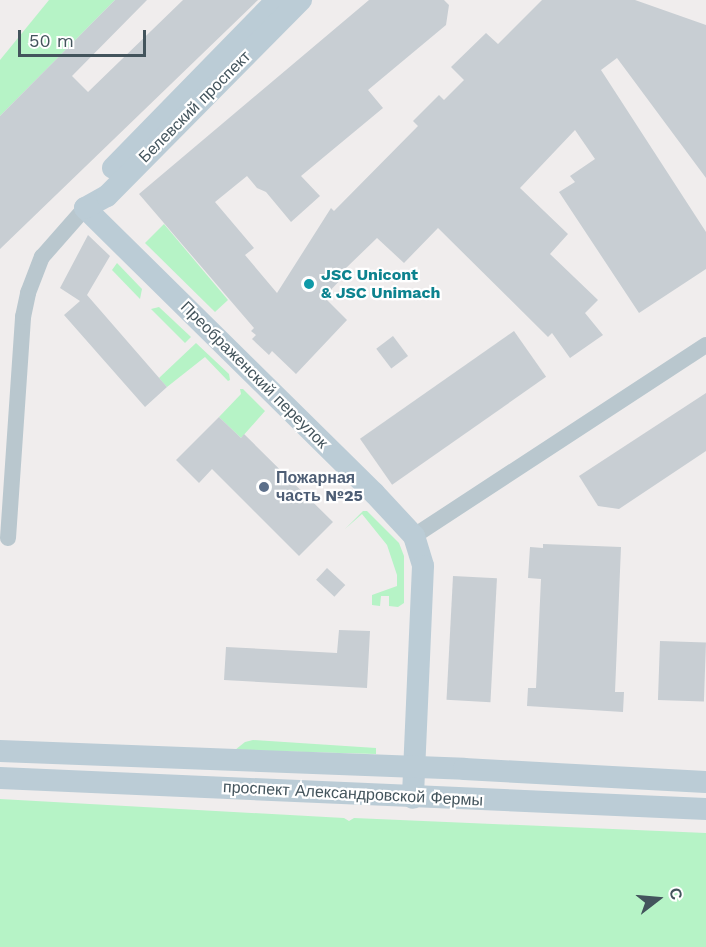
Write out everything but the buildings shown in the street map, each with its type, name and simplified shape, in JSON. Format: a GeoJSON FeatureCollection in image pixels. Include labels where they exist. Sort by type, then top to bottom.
{"type":"FeatureCollection","features":[{"type":"Feature","properties":{"kind":"main road","name":"Белевский проспект"},"geometry":{"type":"LineString","coordinates":[[85,208],[95,186],[277,0]]}},
{"type":"Feature","properties":{"kind":"main road","name":"Белевский проспект"},"geometry":{"type":"LineString","coordinates":[[85,208],[106,196],[301,0]]}},
{"type":"Feature","properties":{"kind":"main road","name":"Преображенский переулок"},"geometry":{"type":"LineString","coordinates":[[85,208],[374,493],[414,536],[423,566],[413,798]]}},
{"type":"Feature","properties":{"kind":"main road","name":"проспект Александровской Фермы"},"geometry":{"type":"LineString","coordinates":[[0,751],[706,782]]}},
{"type":"Feature","properties":{"kind":"main road","name":"проспект Александровской Фермы"},"geometry":{"type":"LineString","coordinates":[[0,778],[413,798],[706,809]]}},
{"type":"Feature","properties":{"kind":"street","name":"Белевский проспект"},"geometry":{"type":"LineString","coordinates":[[8,538],[23,316],[28,293],[42,257],[85,208]]}},
{"type":"Feature","properties":{"kind":"street"},"geometry":{"type":"LineString","coordinates":[[414,536],[706,345]]}},
{"type":"Feature","properties":{"kind":"green space"},"geometry":{"type":"Polygon","coordinates":[[[49,0],[115,0],[0,116],[0,60],[49,0]]]}},
{"type":"Feature","properties":{"kind":"green space"},"geometry":{"type":"Polygon","coordinates":[[[164,224],[228,300],[215,312],[145,243],[164,224]]]}},
{"type":"Feature","properties":{"kind":"green space"},"geometry":{"type":"Polygon","coordinates":[[[117,263],[142,289],[140,299],[112,270],[117,263]]]}},
{"type":"Feature","properties":{"kind":"green space"},"geometry":{"type":"Polygon","coordinates":[[[159,307],[191,337],[185,343],[151,309],[159,307]]]}},
{"type":"Feature","properties":{"kind":"green space"},"geometry":{"type":"Polygon","coordinates":[[[196,343],[229,374],[230,380],[228,381],[205,357],[167,387],[159,378],[196,343]]]}},
{"type":"Feature","properties":{"kind":"green space"},"geometry":{"type":"Polygon","coordinates":[[[240,389],[243,389],[265,411],[241,438],[219,417],[241,394],[240,389]]]}},
{"type":"Feature","properties":{"kind":"green space"},"geometry":{"type":"Polygon","coordinates":[[[363,511],[367,511],[399,543],[404,556],[404,603],[398,607],[389,606],[389,596],[381,596],[380,606],[372,605],[372,595],[397,586],[397,575],[387,545],[362,514],[345,529],[363,511]]]}},
{"type":"Feature","properties":{"kind":"green space"},"geometry":{"type":"Polygon","coordinates":[[[253,740],[376,748],[376,754],[235,750],[245,742],[253,740]]]}},
{"type":"Feature","properties":{"kind":"green space"},"geometry":{"type":"Polygon","coordinates":[[[0,799],[344,818],[349,821],[354,818],[706,833],[706,947],[0,947],[0,799]]]}},
{"type":"Feature","properties":{"kind":"place","name":"JSC Unicont & JSC Unimach"},"geometry":{"type":"Point","coordinates":[309,284]}},
{"type":"Feature","properties":{"kind":"place","name":"Пожарная часть №25"},"geometry":{"type":"Point","coordinates":[264,487]}}]}
